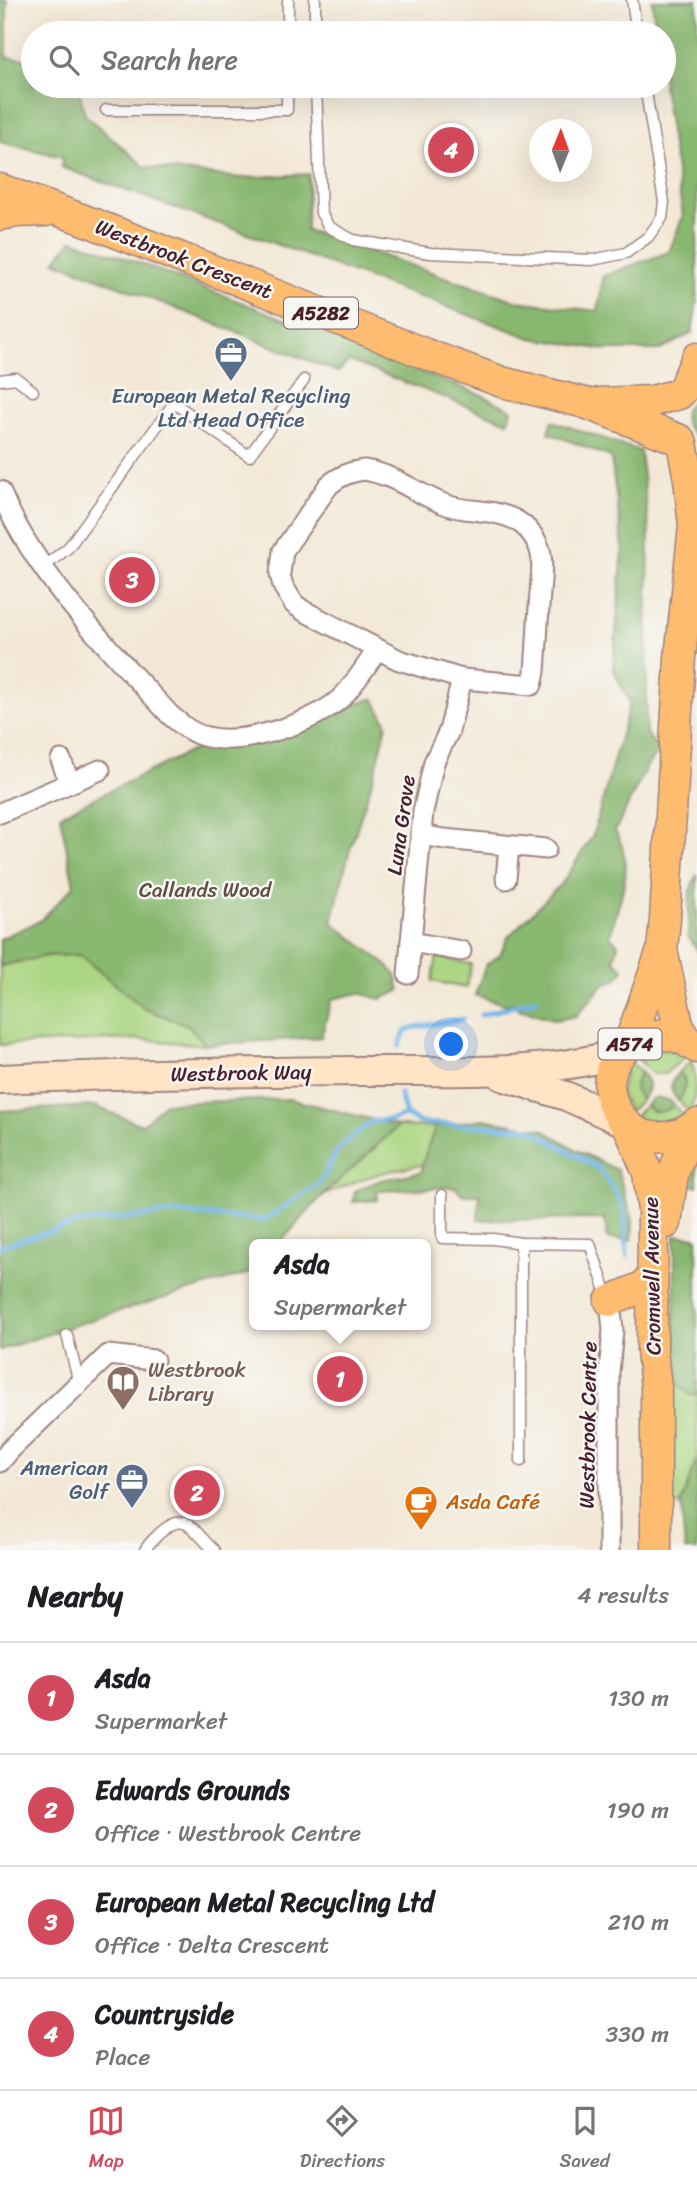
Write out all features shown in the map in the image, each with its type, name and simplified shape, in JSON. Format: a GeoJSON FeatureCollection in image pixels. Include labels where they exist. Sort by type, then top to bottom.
{"type":"FeatureCollection","features":[{"type":"Feature","properties":{"kind":"main road","name":"Westbrook Crescent"},"geometry":{"type":"LineString","coordinates":[[0,189],[426,354],[502,382],[585,403],[686,444]]}},
{"type":"Feature","properties":{"kind":"main road","name":"Westbrook Crescent"},"geometry":{"type":"LineString","coordinates":[[0,215],[60,211]]}},
{"type":"Feature","properties":{"kind":"main road","name":"A574"},"geometry":{"type":"LineString","coordinates":[[692,1044],[678,1025],[662,950],[680,658],[696,522],[686,444],[671,422],[671,412],[686,389],[697,358]]}},
{"type":"Feature","properties":{"kind":"main road","name":"Westbrook Crescent"},"geometry":{"type":"LineString","coordinates":[[585,403],[652,401],[686,389]]}},
{"type":"Feature","properties":{"kind":"main road","name":"A574"},"geometry":{"type":"LineString","coordinates":[[662,950],[625,1049],[613,1066],[610,1096],[615,1110],[626,1125],[643,1135],[659,1138],[675,1136],[694,1127]]}},
{"type":"Feature","properties":{"kind":"main road","name":"A574"},"geometry":{"type":"LineString","coordinates":[[625,1049],[643,1037],[658,1034],[673,1035],[692,1044]]}},
{"type":"Feature","properties":{"kind":"main road","name":"Cromwell Avenue"},"geometry":{"type":"LineString","coordinates":[[626,1125],[649,1173],[652,1192],[656,1550]]}},
{"type":"Feature","properties":{"kind":"main road","name":"Cromwell Avenue"},"geometry":{"type":"LineString","coordinates":[[656,1388],[663,1350],[665,1236],[669,1195],[673,1174],[694,1127]]}},
{"type":"Feature","properties":{"kind":"main road"},"geometry":{"type":"LineString","coordinates":[[610,1301],[652,1280]]}},
{"type":"Feature","properties":{"kind":"street"},"geometry":{"type":"LineString","coordinates":[[363,470],[377,472],[450,506],[504,515],[532,534],[538,544],[542,563],[535,673],[539,688],[462,679],[399,660],[377,650],[304,611],[288,595],[280,574],[283,551],[329,485],[339,477],[363,470]]}},
{"type":"Feature","properties":{"kind":"street"},"geometry":{"type":"LineString","coordinates":[[0,491],[8,510],[67,601],[170,715],[183,727],[209,738],[224,739],[262,733],[297,723],[322,711],[342,696],[377,650]]}},
{"type":"Feature","properties":{"kind":"street","name":"Luna Grove"},"geometry":{"type":"LineString","coordinates":[[408,974],[421,835],[433,762],[449,731],[462,679]]}},
{"type":"Feature","properties":{"kind":"street"},"geometry":{"type":"LineString","coordinates":[[61,760],[70,783]]}},
{"type":"Feature","properties":{"kind":"street"},"geometry":{"type":"LineString","coordinates":[[0,813],[100,770]]}},
{"type":"Feature","properties":{"kind":"street"},"geometry":{"type":"LineString","coordinates":[[421,835],[546,849]]}},
{"type":"Feature","properties":{"kind":"street"},"geometry":{"type":"LineString","coordinates":[[506,878],[509,846]]}},
{"type":"Feature","properties":{"kind":"street"},"geometry":{"type":"LineString","coordinates":[[411,942],[461,951]]}},
{"type":"Feature","properties":{"kind":"street","name":"Westbrook Way"},"geometry":{"type":"LineString","coordinates":[[0,1079],[272,1072],[482,1071],[571,1065],[625,1049]]}},
{"type":"Feature","properties":{"kind":"street","name":"Westbrook Way"},"geometry":{"type":"LineString","coordinates":[[482,1071],[541,1087],[626,1125]]}},
{"type":"Feature","properties":{"kind":"street","name":"Westbrook Centre"},"geometry":{"type":"LineString","coordinates":[[609,1550],[609,1372],[613,1329],[610,1301]]}},
{"type":"Feature","properties":{"kind":"street"},"geometry":{"type":"LineString","coordinates":[[0,1462],[108,1355],[154,1360]]}},
{"type":"Feature","properties":{"kind":"lane"},"geometry":{"type":"LineString","coordinates":[[288,0],[288,21]]}},
{"type":"Feature","properties":{"kind":"lane"},"geometry":{"type":"LineString","coordinates":[[315,0],[315,21]]}},
{"type":"Feature","properties":{"kind":"lane"},"geometry":{"type":"LineString","coordinates":[[632,0],[635,21]]}},
{"type":"Feature","properties":{"kind":"lane"},"geometry":{"type":"LineString","coordinates":[[106,110],[287,110],[287,98]]}},
{"type":"Feature","properties":{"kind":"lane"},"geometry":{"type":"LineString","coordinates":[[316,98],[321,213],[329,227],[353,240],[430,253],[592,260],[626,253],[648,237],[662,218],[664,202],[647,98]]}},
{"type":"Feature","properties":{"kind":"lane"},"geometry":{"type":"LineString","coordinates":[[0,380],[16,378],[33,391]]}},
{"type":"Feature","properties":{"kind":"lane"},"geometry":{"type":"LineString","coordinates":[[43,567],[68,548],[174,403],[249,456],[304,380]]}},
{"type":"Feature","properties":{"kind":"lane"},"geometry":{"type":"LineString","coordinates":[[442,1195],[442,1238],[590,1244],[610,1301]]}},
{"type":"Feature","properties":{"kind":"lane"},"geometry":{"type":"LineString","coordinates":[[521,1243],[522,1461]]}},
{"type":"Feature","properties":{"kind":"lane"},"geometry":{"type":"LineString","coordinates":[[67,1335],[79,1383]]}},
{"type":"Feature","properties":{"kind":"lane"},"geometry":{"type":"LineString","coordinates":[[145,1550],[155,1538],[177,1521],[183,1522],[214,1550]]}},
{"type":"Feature","properties":{"kind":"green space"},"geometry":{"type":"Polygon","coordinates":[[[0,0],[7,0],[7,57],[21,59],[21,98],[81,98],[85,115],[145,167],[241,178],[309,174],[306,230],[516,301],[598,311],[603,276],[669,252],[683,216],[665,98],[676,98],[676,21],[655,21],[652,0],[697,0],[697,300],[692,333],[660,350],[608,350],[531,338],[61,167],[63,157],[0,142],[0,0]]]}},
{"type":"Feature","properties":{"kind":"green space"},"geometry":{"type":"Polygon","coordinates":[[[72,240],[126,258],[484,396],[512,410],[508,422],[349,361],[338,372],[55,261],[72,240]]]}},
{"type":"Feature","properties":{"kind":"green space"},"geometry":{"type":"Polygon","coordinates":[[[697,397],[697,436],[687,427],[684,416],[687,406],[697,397]]]}},
{"type":"Feature","properties":{"kind":"green space"},"geometry":{"type":"Polygon","coordinates":[[[552,421],[640,451],[649,530],[646,733],[659,750],[647,766],[615,831],[625,858],[625,871],[610,936],[618,944],[614,960],[624,969],[617,979],[605,983],[576,1016],[557,1020],[519,1009],[514,1003],[506,1005],[475,995],[486,965],[500,955],[508,937],[563,882],[593,835],[630,702],[613,669],[623,548],[611,457],[549,433],[552,421]]]}},
{"type":"Feature","properties":{"kind":"green space","name":"Callands Wood"},"geometry":{"type":"Polygon","coordinates":[[[374,698],[387,724],[376,769],[348,856],[332,922],[396,975],[400,991],[381,999],[359,993],[332,999],[321,1037],[206,1045],[188,1025],[145,1009],[80,955],[46,956],[0,966],[0,939],[40,921],[74,886],[60,815],[230,732],[302,724],[374,698]]]}},
{"type":"Feature","properties":{"kind":"green space"},"geometry":{"type":"Polygon","coordinates":[[[697,874],[697,950],[688,937],[690,890],[697,874]]]}},
{"type":"Feature","properties":{"kind":"green space"},"geometry":{"type":"Polygon","coordinates":[[[80,955],[145,1009],[188,1025],[206,1045],[135,1039],[0,1045],[0,966],[46,956],[80,955]]]}},
{"type":"Feature","properties":{"kind":"green space"},"geometry":{"type":"Polygon","coordinates":[[[437,957],[471,964],[466,988],[432,981],[437,957]]]}},
{"type":"Feature","properties":{"kind":"green space"},"geometry":{"type":"Polygon","coordinates":[[[654,1046],[686,1056],[665,1074],[653,1074],[634,1055],[654,1046]]]}},
{"type":"Feature","properties":{"kind":"green space"},"geometry":{"type":"Polygon","coordinates":[[[629,1060],[643,1075],[648,1086],[643,1097],[629,1112],[620,1092],[629,1060]]]}},
{"type":"Feature","properties":{"kind":"green space"},"geometry":{"type":"Polygon","coordinates":[[[691,1061],[695,1086],[694,1100],[689,1112],[676,1097],[671,1086],[676,1076],[691,1061]]]}},
{"type":"Feature","properties":{"kind":"green space"},"geometry":{"type":"Polygon","coordinates":[[[641,1072],[648,1086],[641,1100],[635,1086],[641,1072]]]}},
{"type":"Feature","properties":{"kind":"green space"},"geometry":{"type":"Polygon","coordinates":[[[679,1072],[683,1076],[685,1086],[678,1101],[672,1086],[679,1072]]]}},
{"type":"Feature","properties":{"kind":"green space"},"geometry":{"type":"Polygon","coordinates":[[[659,1098],[670,1101],[685,1117],[659,1126],[634,1117],[649,1102],[659,1098]]]}},
{"type":"Feature","properties":{"kind":"green space"},"geometry":{"type":"Polygon","coordinates":[[[659,1098],[674,1105],[662,1112],[650,1110],[646,1105],[652,1099],[659,1098]]]}},
{"type":"Feature","properties":{"kind":"green space"},"geometry":{"type":"Polygon","coordinates":[[[289,1099],[398,1126],[321,1197],[283,1239],[249,1239],[249,1273],[106,1315],[0,1350],[0,1111],[94,1106],[142,1125],[165,1103],[289,1099]]]}},
{"type":"Feature","properties":{"kind":"green space"},"geometry":{"type":"Polygon","coordinates":[[[482,1119],[542,1129],[617,1170],[633,1220],[632,1240],[607,1239],[605,1219],[478,1220],[480,1195],[463,1195],[455,1187],[378,1191],[377,1200],[353,1202],[355,1191],[381,1180],[422,1172],[435,1127],[482,1119]]]}},
{"type":"Feature","properties":{"kind":"green space"},"geometry":{"type":"Polygon","coordinates":[[[398,1126],[435,1127],[422,1165],[370,1176],[321,1197],[398,1126]]]}},
{"type":"Feature","properties":{"kind":"green space"},"geometry":{"type":"Polygon","coordinates":[[[697,1149],[697,1186],[685,1184],[697,1149]]]}},
{"type":"Feature","properties":{"kind":"green space"},"geometry":{"type":"Polygon","coordinates":[[[675,1235],[697,1237],[697,1395],[691,1395],[674,1380],[675,1235]]]}},
{"type":"Feature","properties":{"kind":"green space"},"geometry":{"type":"Polygon","coordinates":[[[674,1380],[691,1395],[697,1395],[697,1458],[681,1504],[670,1508],[667,1390],[674,1380]]]}},
{"type":"Feature","properties":{"kind":"green space"},"geometry":{"type":"Polygon","coordinates":[[[697,1458],[697,1550],[685,1550],[681,1504],[697,1458]]]}},
{"type":"Feature","properties":{"kind":"waterway"},"geometry":{"type":"LineString","coordinates":[[481,1015],[537,999]]}},
{"type":"Feature","properties":{"kind":"waterway"},"geometry":{"type":"LineString","coordinates":[[399,1046],[405,1032],[411,1028],[463,1019]]}},
{"type":"Feature","properties":{"kind":"waterway"},"geometry":{"type":"LineString","coordinates":[[400,1094],[406,1115]]}},
{"type":"Feature","properties":{"kind":"waterway"},"geometry":{"type":"LineString","coordinates":[[0,1246],[78,1223],[174,1213],[264,1220],[320,1183],[337,1151],[354,1135],[373,1121],[391,1120],[406,1115],[421,1123],[528,1128],[598,1168],[615,1191],[625,1212],[627,1256]]}},
{"type":"Feature","properties":{"kind":"place","name":"Countryside"},"geometry":{"type":"Point","coordinates":[451,150]}},
{"type":"Feature","properties":{"kind":"place","name":"European Metal Recycling Ltd Head Office"},"geometry":{"type":"Point","coordinates":[231,383]}},
{"type":"Feature","properties":{"kind":"place","name":"European Metal Recycling Ltd"},"geometry":{"type":"Point","coordinates":[132,580]}},
{"type":"Feature","properties":{"kind":"place","name":"Asda"},"geometry":{"type":"Point","coordinates":[340,1379]}},
{"type":"Feature","properties":{"kind":"place","name":"Westbrook Library"},"geometry":{"type":"Point","coordinates":[123,1412]}},
{"type":"Feature","properties":{"kind":"place","name":"Edwards Grounds"},"geometry":{"type":"Point","coordinates":[197,1493]}},
{"type":"Feature","properties":{"kind":"place","name":"American Golf"},"geometry":{"type":"Point","coordinates":[132,1510]}},
{"type":"Feature","properties":{"kind":"place","name":"Asda Café"},"geometry":{"type":"Point","coordinates":[421,1532]}}]}
